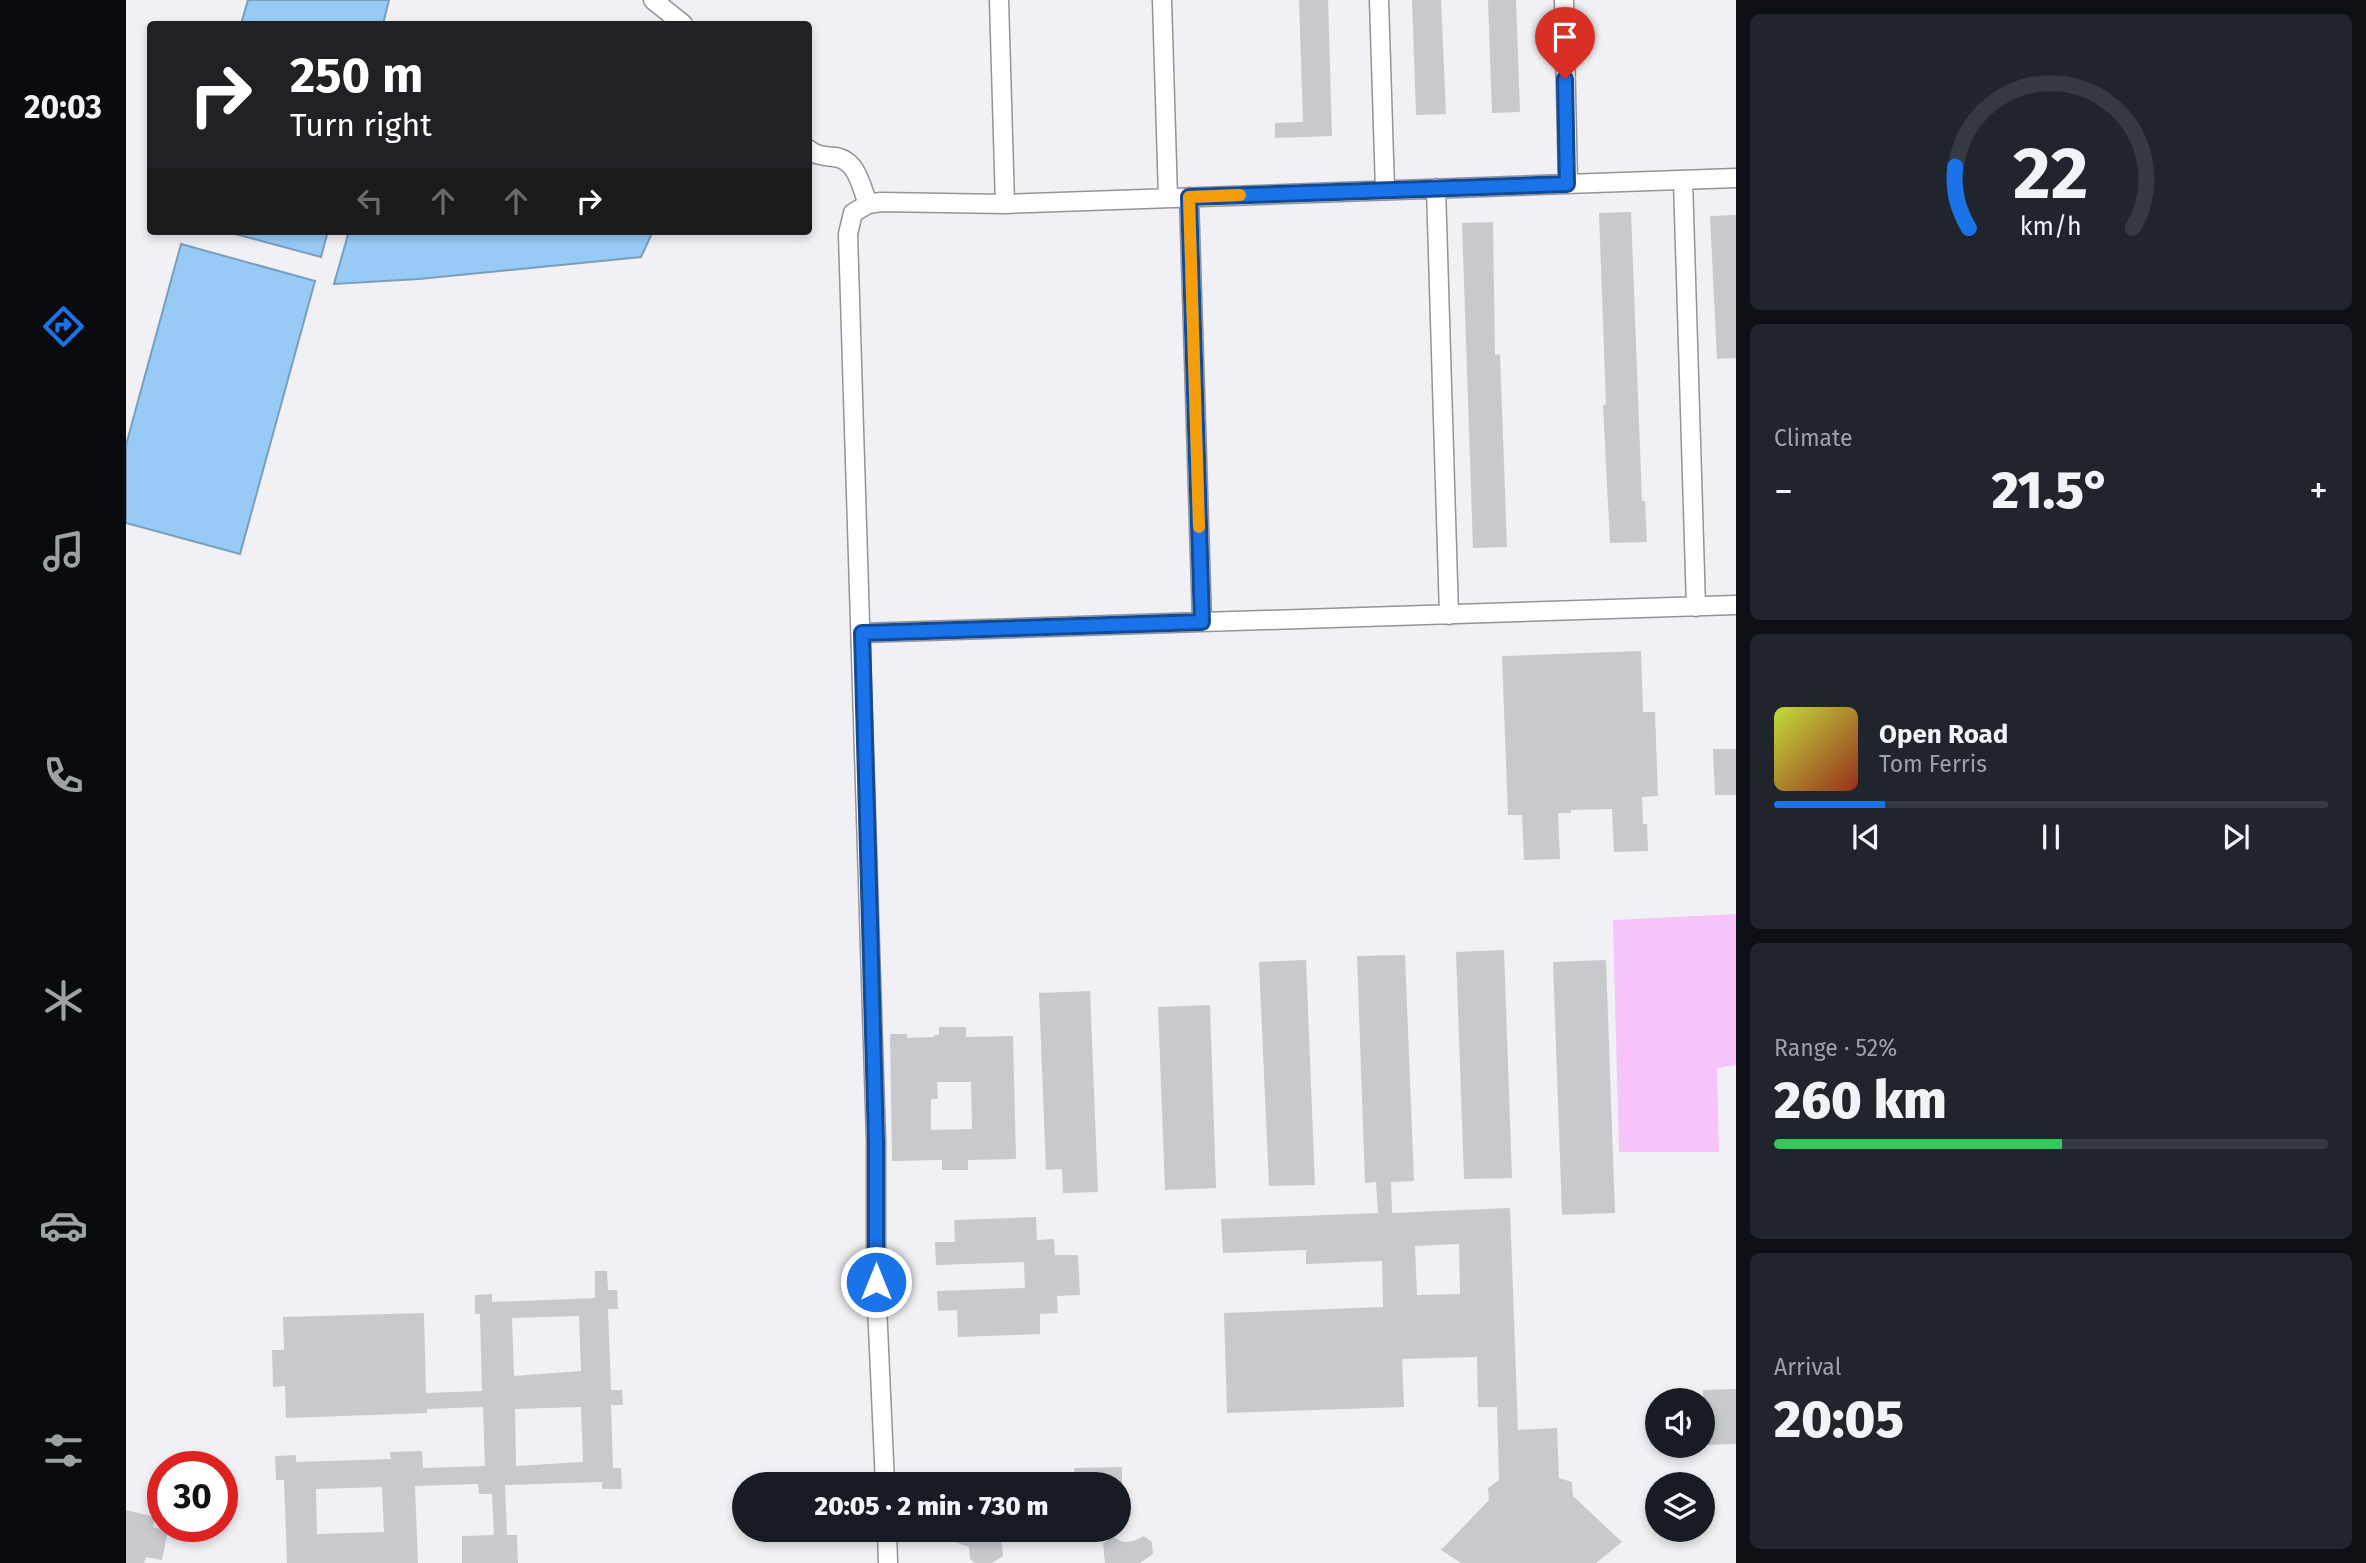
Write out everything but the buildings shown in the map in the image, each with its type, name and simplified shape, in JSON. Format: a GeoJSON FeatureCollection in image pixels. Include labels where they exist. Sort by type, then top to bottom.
{"type":"FeatureCollection","features":[{"type":"Feature","properties":{"kind":"street"},"geometry":{"type":"LineString","coordinates":[[653,0],[679,21]]}},
{"type":"Feature","properties":{"kind":"street"},"geometry":{"type":"LineString","coordinates":[[999,0],[1004,204]]}},
{"type":"Feature","properties":{"kind":"street"},"geometry":{"type":"LineString","coordinates":[[1161,0],[1168,198]]}},
{"type":"Feature","properties":{"kind":"street"},"geometry":{"type":"LineString","coordinates":[[1379,0],[1385,190]]}},
{"type":"Feature","properties":{"kind":"street"},"geometry":{"type":"LineString","coordinates":[[1563,0],[1567,184]]}},
{"type":"Feature","properties":{"kind":"street"},"geometry":{"type":"LineString","coordinates":[[816,152],[843,158],[854,168],[868,204]]}},
{"type":"Feature","properties":{"kind":"street"},"geometry":{"type":"LineString","coordinates":[[884,1472],[876,1282],[876,1141],[848,234],[853,213],[868,204],[1004,204],[1736,178]]}},
{"type":"Feature","properties":{"kind":"street"},"geometry":{"type":"LineString","coordinates":[[1683,180],[1696,607]]}},
{"type":"Feature","properties":{"kind":"street"},"geometry":{"type":"LineString","coordinates":[[1436,188],[1449,615]]}},
{"type":"Feature","properties":{"kind":"street"},"geometry":{"type":"LineString","coordinates":[[1189,197],[1202,622]]}},
{"type":"Feature","properties":{"kind":"street"},"geometry":{"type":"LineString","coordinates":[[862,633],[1736,605]]}},
{"type":"Feature","properties":{"kind":"street"},"geometry":{"type":"LineString","coordinates":[[887,1542],[888,1563]]}},
{"type":"Feature","properties":{"kind":"shaded area"},"geometry":{"type":"Polygon","coordinates":[[[1736,914],[1736,1065],[1717,1068],[1719,1152],[1619,1152],[1613,920],[1736,914]]]}},
{"type":"Feature","properties":{"kind":"water"},"geometry":{"type":"Polygon","coordinates":[[[248,0],[389,0],[384,21],[242,21],[248,0]]]}},
{"type":"Feature","properties":{"kind":"water"},"geometry":{"type":"Polygon","coordinates":[[[239,235],[327,235],[321,257],[239,235]]]}},
{"type":"Feature","properties":{"kind":"water"},"geometry":{"type":"Polygon","coordinates":[[[348,235],[651,235],[641,257],[419,279],[334,284],[348,235]]]}},
{"type":"Feature","properties":{"kind":"water"},"geometry":{"type":"Polygon","coordinates":[[[181,244],[315,281],[240,554],[126,523],[126,445],[181,244]]]}},
{"type":"Feature","properties":{"kind":"slow traffic"},"geometry":{"type":"LineString","coordinates":[[1199,527],[1189,197],[1240,195]]}},
{"type":"Feature","properties":{"kind":"route"},"geometry":{"type":"LineString","coordinates":[[876,1282],[876,1141],[862,633],[1202,622],[1189,197],[1567,184],[1565,79]]}}]}
